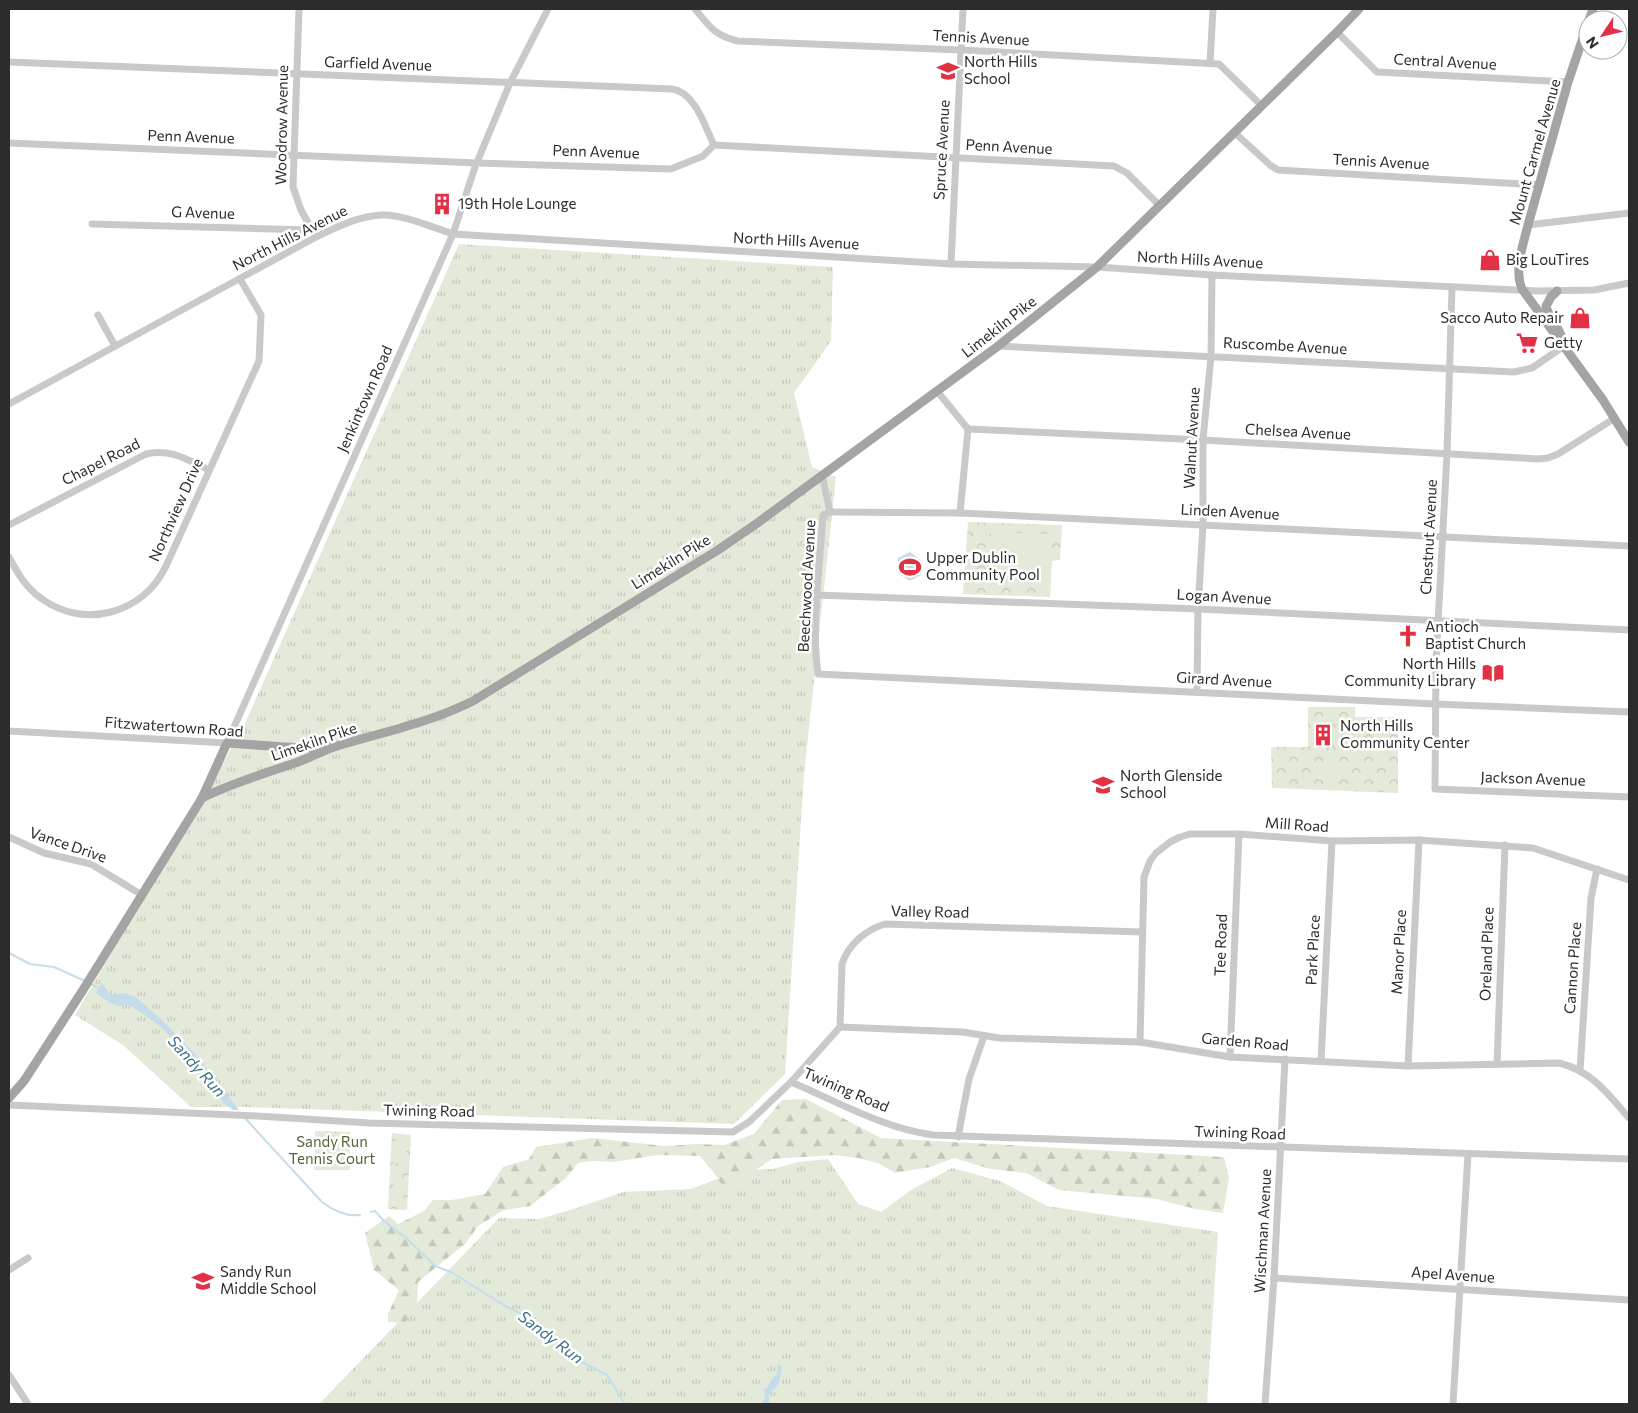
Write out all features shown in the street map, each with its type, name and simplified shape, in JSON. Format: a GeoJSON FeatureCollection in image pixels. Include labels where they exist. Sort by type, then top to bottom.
{"type":"FeatureCollection","features":[{"type":"Feature","properties":{"kind":"main road","name":"Limekiln Pike"},"geometry":{"type":"LineString","coordinates":[[202,798],[218,790],[337,746],[438,717],[473,701],[718,550],[998,346],[1097,267],[1359,9]]}},
{"type":"Feature","properties":{"kind":"main road","name":"Mount Carmel Avenue"},"geometry":{"type":"LineString","coordinates":[[1522,289],[1519,282],[1519,272],[1528,225],[1568,82],[1578,53]]}},
{"type":"Feature","properties":{"kind":"main road"},"geometry":{"type":"LineString","coordinates":[[1522,289],[1615,418],[1629,442]]}},
{"type":"Feature","properties":{"kind":"main road"},"geometry":{"type":"LineString","coordinates":[[1557,291],[1546,306],[1547,312],[1560,330],[1564,346]]}},
{"type":"Feature","properties":{"kind":"main road","name":"Fitzwatertown Road"},"geometry":{"type":"LineString","coordinates":[[227,743],[299,748],[337,746]]}},
{"type":"Feature","properties":{"kind":"main road","name":"Jenkintown Road"},"geometry":{"type":"LineString","coordinates":[[202,798],[227,743]]}},
{"type":"Feature","properties":{"kind":"main road"},"geometry":{"type":"LineString","coordinates":[[9,1098],[24,1081],[83,990],[202,798]]}},
{"type":"Feature","properties":{"kind":"street","name":"Woodrow Avenue"},"geometry":{"type":"LineString","coordinates":[[299,9],[293,187],[295,197],[316,238]]}},
{"type":"Feature","properties":{"kind":"street","name":"Jenkintown Road"},"geometry":{"type":"LineString","coordinates":[[227,743],[454,234],[477,163],[510,83],[548,9]]}},
{"type":"Feature","properties":{"kind":"street","name":"Tennis Avenue"},"geometry":{"type":"LineString","coordinates":[[695,9],[716,33],[738,41],[961,50],[1219,64],[1262,106]]}},
{"type":"Feature","properties":{"kind":"street","name":"Spruce Avenue"},"geometry":{"type":"LineString","coordinates":[[951,264],[963,9]]}},
{"type":"Feature","properties":{"kind":"street"},"geometry":{"type":"LineString","coordinates":[[1210,63],[1213,9]]}},
{"type":"Feature","properties":{"kind":"street","name":"Central Avenue"},"geometry":{"type":"LineString","coordinates":[[1337,32],[1377,72],[1568,82]]}},
{"type":"Feature","properties":{"kind":"street","name":"Garfield Avenue"},"geometry":{"type":"LineString","coordinates":[[9,62],[677,90],[688,96],[692,101],[714,146]]}},
{"type":"Feature","properties":{"kind":"street","name":"Tennis Avenue"},"geometry":{"type":"LineString","coordinates":[[1235,133],[1278,170],[1540,185]]}},
{"type":"Feature","properties":{"kind":"street","name":"Penn Avenue"},"geometry":{"type":"LineString","coordinates":[[9,143],[477,163],[671,169],[703,156],[714,146],[1114,166],[1127,172],[1160,206]]}},
{"type":"Feature","properties":{"kind":"street"},"geometry":{"type":"LineString","coordinates":[[1528,225],[1629,213]]}},
{"type":"Feature","properties":{"kind":"street","name":"North Hills Avenue"},"geometry":{"type":"LineString","coordinates":[[9,404],[316,238],[353,220],[382,215],[393,216],[454,234],[951,264],[1097,267],[1212,275],[1557,291],[1594,290],[1629,283]]}},
{"type":"Feature","properties":{"kind":"street","name":"G Avenue"},"geometry":{"type":"LineString","coordinates":[[92,224],[312,230]]}},
{"type":"Feature","properties":{"kind":"street","name":"Walnut Avenue"},"geometry":{"type":"LineString","coordinates":[[1197,692],[1203,440],[1211,356],[1212,275]]}},
{"type":"Feature","properties":{"kind":"street","name":"Northview Drive"},"geometry":{"type":"LineString","coordinates":[[9,557],[22,581],[42,600],[73,613],[87,615],[106,614],[120,610],[145,595],[161,577],[259,361],[261,315],[240,279]]}},
{"type":"Feature","properties":{"kind":"street","name":"Chestnut Avenue"},"geometry":{"type":"LineString","coordinates":[[1435,789],[1435,704],[1447,454],[1452,286]]}},
{"type":"Feature","properties":{"kind":"street"},"geometry":{"type":"LineString","coordinates":[[98,315],[115,346]]}},
{"type":"Feature","properties":{"kind":"street","name":"Ruscombe Avenue"},"geometry":{"type":"LineString","coordinates":[[998,346],[1521,371],[1532,368],[1564,346]]}},
{"type":"Feature","properties":{"kind":"street"},"geometry":{"type":"LineString","coordinates":[[937,391],[968,429],[960,513]]}},
{"type":"Feature","properties":{"kind":"street","name":"Chelsea Avenue"},"geometry":{"type":"LineString","coordinates":[[968,429],[1548,458],[1558,454],[1615,418]]}},
{"type":"Feature","properties":{"kind":"street","name":"Chapel Road"},"geometry":{"type":"LineString","coordinates":[[9,525],[146,454],[159,452],[176,454],[209,470]]}},
{"type":"Feature","properties":{"kind":"street","name":"Beechwood Avenue"},"geometry":{"type":"LineString","coordinates":[[818,674],[816,658],[817,595],[823,515],[830,512],[822,474]]}},
{"type":"Feature","properties":{"kind":"street","name":"Linden Avenue"},"geometry":{"type":"LineString","coordinates":[[830,512],[960,513],[1629,546]]}},
{"type":"Feature","properties":{"kind":"street","name":"Logan Avenue"},"geometry":{"type":"LineString","coordinates":[[817,595],[1198,609],[1629,630]]}},
{"type":"Feature","properties":{"kind":"street","name":"Girard Avenue"},"geometry":{"type":"LineString","coordinates":[[818,674],[1629,712]]}},
{"type":"Feature","properties":{"kind":"street","name":"Fitzwatertown Road"},"geometry":{"type":"LineString","coordinates":[[9,731],[227,743]]}},
{"type":"Feature","properties":{"kind":"street","name":"Jackson Avenue"},"geometry":{"type":"LineString","coordinates":[[1435,789],[1629,796]]}},
{"type":"Feature","properties":{"kind":"street","name":"Mill Road"},"geometry":{"type":"LineString","coordinates":[[1140,1042],[1144,876],[1150,861],[1156,853],[1170,842],[1190,834],[1239,834],[1332,841],[1419,840],[1533,848],[1629,880]]}},
{"type":"Feature","properties":{"kind":"street","name":"Tee Road"},"geometry":{"type":"LineString","coordinates":[[1230,1057],[1239,834]]}},
{"type":"Feature","properties":{"kind":"street","name":"Vance Drive"},"geometry":{"type":"LineString","coordinates":[[9,837],[44,853],[91,864],[142,895]]}},
{"type":"Feature","properties":{"kind":"street","name":"Manor Place"},"geometry":{"type":"LineString","coordinates":[[1408,1066],[1419,840]]}},
{"type":"Feature","properties":{"kind":"street","name":"Park Place"},"geometry":{"type":"LineString","coordinates":[[1321,1061],[1332,841]]}},
{"type":"Feature","properties":{"kind":"street","name":"Oreland Place"},"geometry":{"type":"LineString","coordinates":[[1497,1064],[1505,846]]}},
{"type":"Feature","properties":{"kind":"street","name":"Cannon Place"},"geometry":{"type":"LineString","coordinates":[[1580,1070],[1591,898],[1597,868]]}},
{"type":"Feature","properties":{"kind":"street","name":"Valley Road"},"geometry":{"type":"LineString","coordinates":[[840,1027],[842,964],[845,955],[855,941],[877,926],[885,924],[1142,932]]}},
{"type":"Feature","properties":{"kind":"street"},"geometry":{"type":"LineString","coordinates":[[792,1082],[840,1027]]}},
{"type":"Feature","properties":{"kind":"street","name":"Garden Road"},"geometry":{"type":"LineString","coordinates":[[840,1027],[963,1032],[998,1038],[1140,1042],[1230,1057],[1408,1066],[1559,1063],[1580,1070],[1598,1082],[1629,1118]]}},
{"type":"Feature","properties":{"kind":"street"},"geometry":{"type":"LineString","coordinates":[[958,1137],[969,1079],[984,1036]]}},
{"type":"Feature","properties":{"kind":"street","name":"Wischman Avenue"},"geometry":{"type":"LineString","coordinates":[[1265,1404],[1286,1059]]}},
{"type":"Feature","properties":{"kind":"street","name":"Twining Road"},"geometry":{"type":"LineString","coordinates":[[9,1105],[369,1123],[734,1132],[749,1122],[792,1082],[881,1121],[912,1132],[933,1135],[1629,1159]]}},
{"type":"Feature","properties":{"kind":"street"},"geometry":{"type":"LineString","coordinates":[[1453,1404],[1468,1154]]}},
{"type":"Feature","properties":{"kind":"street"},"geometry":{"type":"LineString","coordinates":[[9,1270],[28,1258]]}},
{"type":"Feature","properties":{"kind":"street","name":"Apel Avenue"},"geometry":{"type":"LineString","coordinates":[[1274,1278],[1629,1300]]}},
{"type":"Feature","properties":{"kind":"street"},"geometry":{"type":"LineString","coordinates":[[9,1375],[28,1404]]}},
{"type":"Feature","properties":{"kind":"green space"},"geometry":{"type":"Polygon","coordinates":[[[459,244],[833,267],[831,341],[794,393],[812,467],[836,477],[804,774],[785,1074],[734,1124],[245,1107],[191,1107],[123,1045],[75,1015],[242,730],[459,244]]]}},
{"type":"Feature","properties":{"kind":"green space"},"geometry":{"type":"Polygon","coordinates":[[[968,522],[1062,525],[1060,560],[1052,561],[1050,597],[963,594],[968,522]]]}},
{"type":"Feature","properties":{"kind":"green space"},"geometry":{"type":"Polygon","coordinates":[[[991,532],[1053,534],[1047,590],[1011,581],[993,558],[991,532]]]}},
{"type":"Feature","properties":{"kind":"green space"},"geometry":{"type":"Polygon","coordinates":[[[1308,707],[1355,707],[1355,717],[1398,717],[1398,793],[1272,788],[1271,747],[1308,747],[1308,707]]]}},
{"type":"Feature","properties":{"kind":"green space"},"geometry":{"type":"Polygon","coordinates":[[[1314,764],[1339,765],[1339,780],[1313,779],[1314,764]]]}},
{"type":"Feature","properties":{"kind":"green space"},"geometry":{"type":"Polygon","coordinates":[[[806,1099],[881,1138],[1224,1157],[1229,1178],[1223,1213],[1195,1209],[1157,1199],[1059,1190],[1026,1173],[990,1169],[954,1158],[930,1167],[895,1173],[880,1164],[859,1158],[834,1155],[772,1159],[725,1190],[700,1156],[657,1155],[613,1162],[592,1161],[578,1163],[566,1178],[530,1206],[504,1210],[478,1226],[466,1243],[418,1282],[417,1303],[405,1323],[388,1322],[388,1314],[399,1290],[374,1270],[365,1233],[389,1216],[398,1224],[424,1211],[433,1200],[452,1200],[485,1194],[503,1167],[529,1159],[536,1147],[592,1138],[664,1146],[724,1145],[754,1134],[782,1100],[806,1099]]]}},
{"type":"Feature","properties":{"kind":"green space","name":"Sandy Run Tennis Court"},"geometry":{"type":"Polygon","coordinates":[[[315,1131],[350,1132],[350,1170],[314,1170],[315,1131]]]}},
{"type":"Feature","properties":{"kind":"green space","name":"Sandy Run Tennis Court"},"geometry":{"type":"Polygon","coordinates":[[[392,1133],[411,1135],[407,1210],[388,1209],[392,1133]]]}},
{"type":"Feature","properties":{"kind":"green space"},"geometry":{"type":"Polygon","coordinates":[[[319,1138],[331,1139],[330,1162],[319,1162],[319,1138]]]}},
{"type":"Feature","properties":{"kind":"green space"},"geometry":{"type":"Polygon","coordinates":[[[334,1139],[345,1139],[345,1163],[333,1163],[334,1139]]]}},
{"type":"Feature","properties":{"kind":"green space"},"geometry":{"type":"Polygon","coordinates":[[[395,1140],[406,1140],[405,1164],[393,1163],[395,1140]]]}},
{"type":"Feature","properties":{"kind":"green space"},"geometry":{"type":"Polygon","coordinates":[[[828,1159],[858,1204],[881,1212],[911,1190],[952,1168],[1000,1181],[1047,1206],[1218,1232],[1207,1404],[319,1404],[499,1218],[539,1219],[623,1192],[691,1189],[740,1170],[773,1169],[798,1162],[828,1159]]]}},
{"type":"Feature","properties":{"kind":"green space"},"geometry":{"type":"Polygon","coordinates":[[[394,1179],[405,1180],[403,1204],[392,1203],[394,1179]]]}},
{"type":"Feature","properties":{"kind":"water","name":"Upper Dublin Community Pool"},"geometry":{"type":"Polygon","coordinates":[[[910,552],[922,561],[921,575],[910,581],[898,573],[898,558],[910,552]]]}},
{"type":"Feature","properties":{"kind":"water"},"geometry":{"type":"Polygon","coordinates":[[[102,983],[111,995],[125,993],[136,997],[164,1022],[197,1056],[239,1110],[233,1110],[224,1104],[192,1059],[160,1026],[130,1005],[117,1006],[96,993],[102,983]]]}},
{"type":"Feature","properties":{"kind":"water"},"geometry":{"type":"Polygon","coordinates":[[[779,1364],[782,1368],[778,1386],[769,1394],[769,1404],[762,1404],[765,1397],[764,1389],[768,1387],[770,1381],[777,1374],[779,1364]]]}},
{"type":"Feature","properties":{"kind":"waterway","name":"Sandy Run"},"geometry":{"type":"LineString","coordinates":[[9,953],[30,964],[54,967],[85,981]]}},
{"type":"Feature","properties":{"kind":"waterway","name":"Sandy Run"},"geometry":{"type":"LineString","coordinates":[[90,983],[101,990]]}},
{"type":"Feature","properties":{"kind":"waterway","name":"Sandy Run"},"geometry":{"type":"LineString","coordinates":[[244,1117],[322,1202],[340,1212],[360,1215]]}},
{"type":"Feature","properties":{"kind":"waterway","name":"Sandy Run"},"geometry":{"type":"LineString","coordinates":[[371,1212],[375,1211],[435,1266],[451,1272],[505,1306],[528,1317],[578,1360],[607,1375],[625,1404]]}},
{"type":"Feature","properties":{"kind":"place","name":"North Hills School"},"geometry":{"type":"Point","coordinates":[948,71]}},
{"type":"Feature","properties":{"kind":"place","name":"19th Hole Lounge"},"geometry":{"type":"Point","coordinates":[442,204]}},
{"type":"Feature","properties":{"kind":"place","name":"Big LouTires"},"geometry":{"type":"Point","coordinates":[1490,260]}},
{"type":"Feature","properties":{"kind":"place","name":"Sacco Auto Repair"},"geometry":{"type":"Point","coordinates":[1580,318]}},
{"type":"Feature","properties":{"kind":"place","name":"Getty"},"geometry":{"type":"Point","coordinates":[1527,343]}},
{"type":"Feature","properties":{"kind":"place","name":"Upper Dublin Community Pool"},"geometry":{"type":"Point","coordinates":[910,567]}},
{"type":"Feature","properties":{"kind":"place","name":"Antioch Baptist Church"},"geometry":{"type":"Point","coordinates":[1408,636]}},
{"type":"Feature","properties":{"kind":"place","name":"North Hills Community Library"},"geometry":{"type":"Point","coordinates":[1493,673]}},
{"type":"Feature","properties":{"kind":"place","name":"North Hills Community Center"},"geometry":{"type":"Point","coordinates":[1323,735]}},
{"type":"Feature","properties":{"kind":"place","name":"North Glenside School"},"geometry":{"type":"Point","coordinates":[1103,785]}},
{"type":"Feature","properties":{"kind":"place","name":"Sandy Run Middle School"},"geometry":{"type":"Point","coordinates":[203,1281]}}]}
